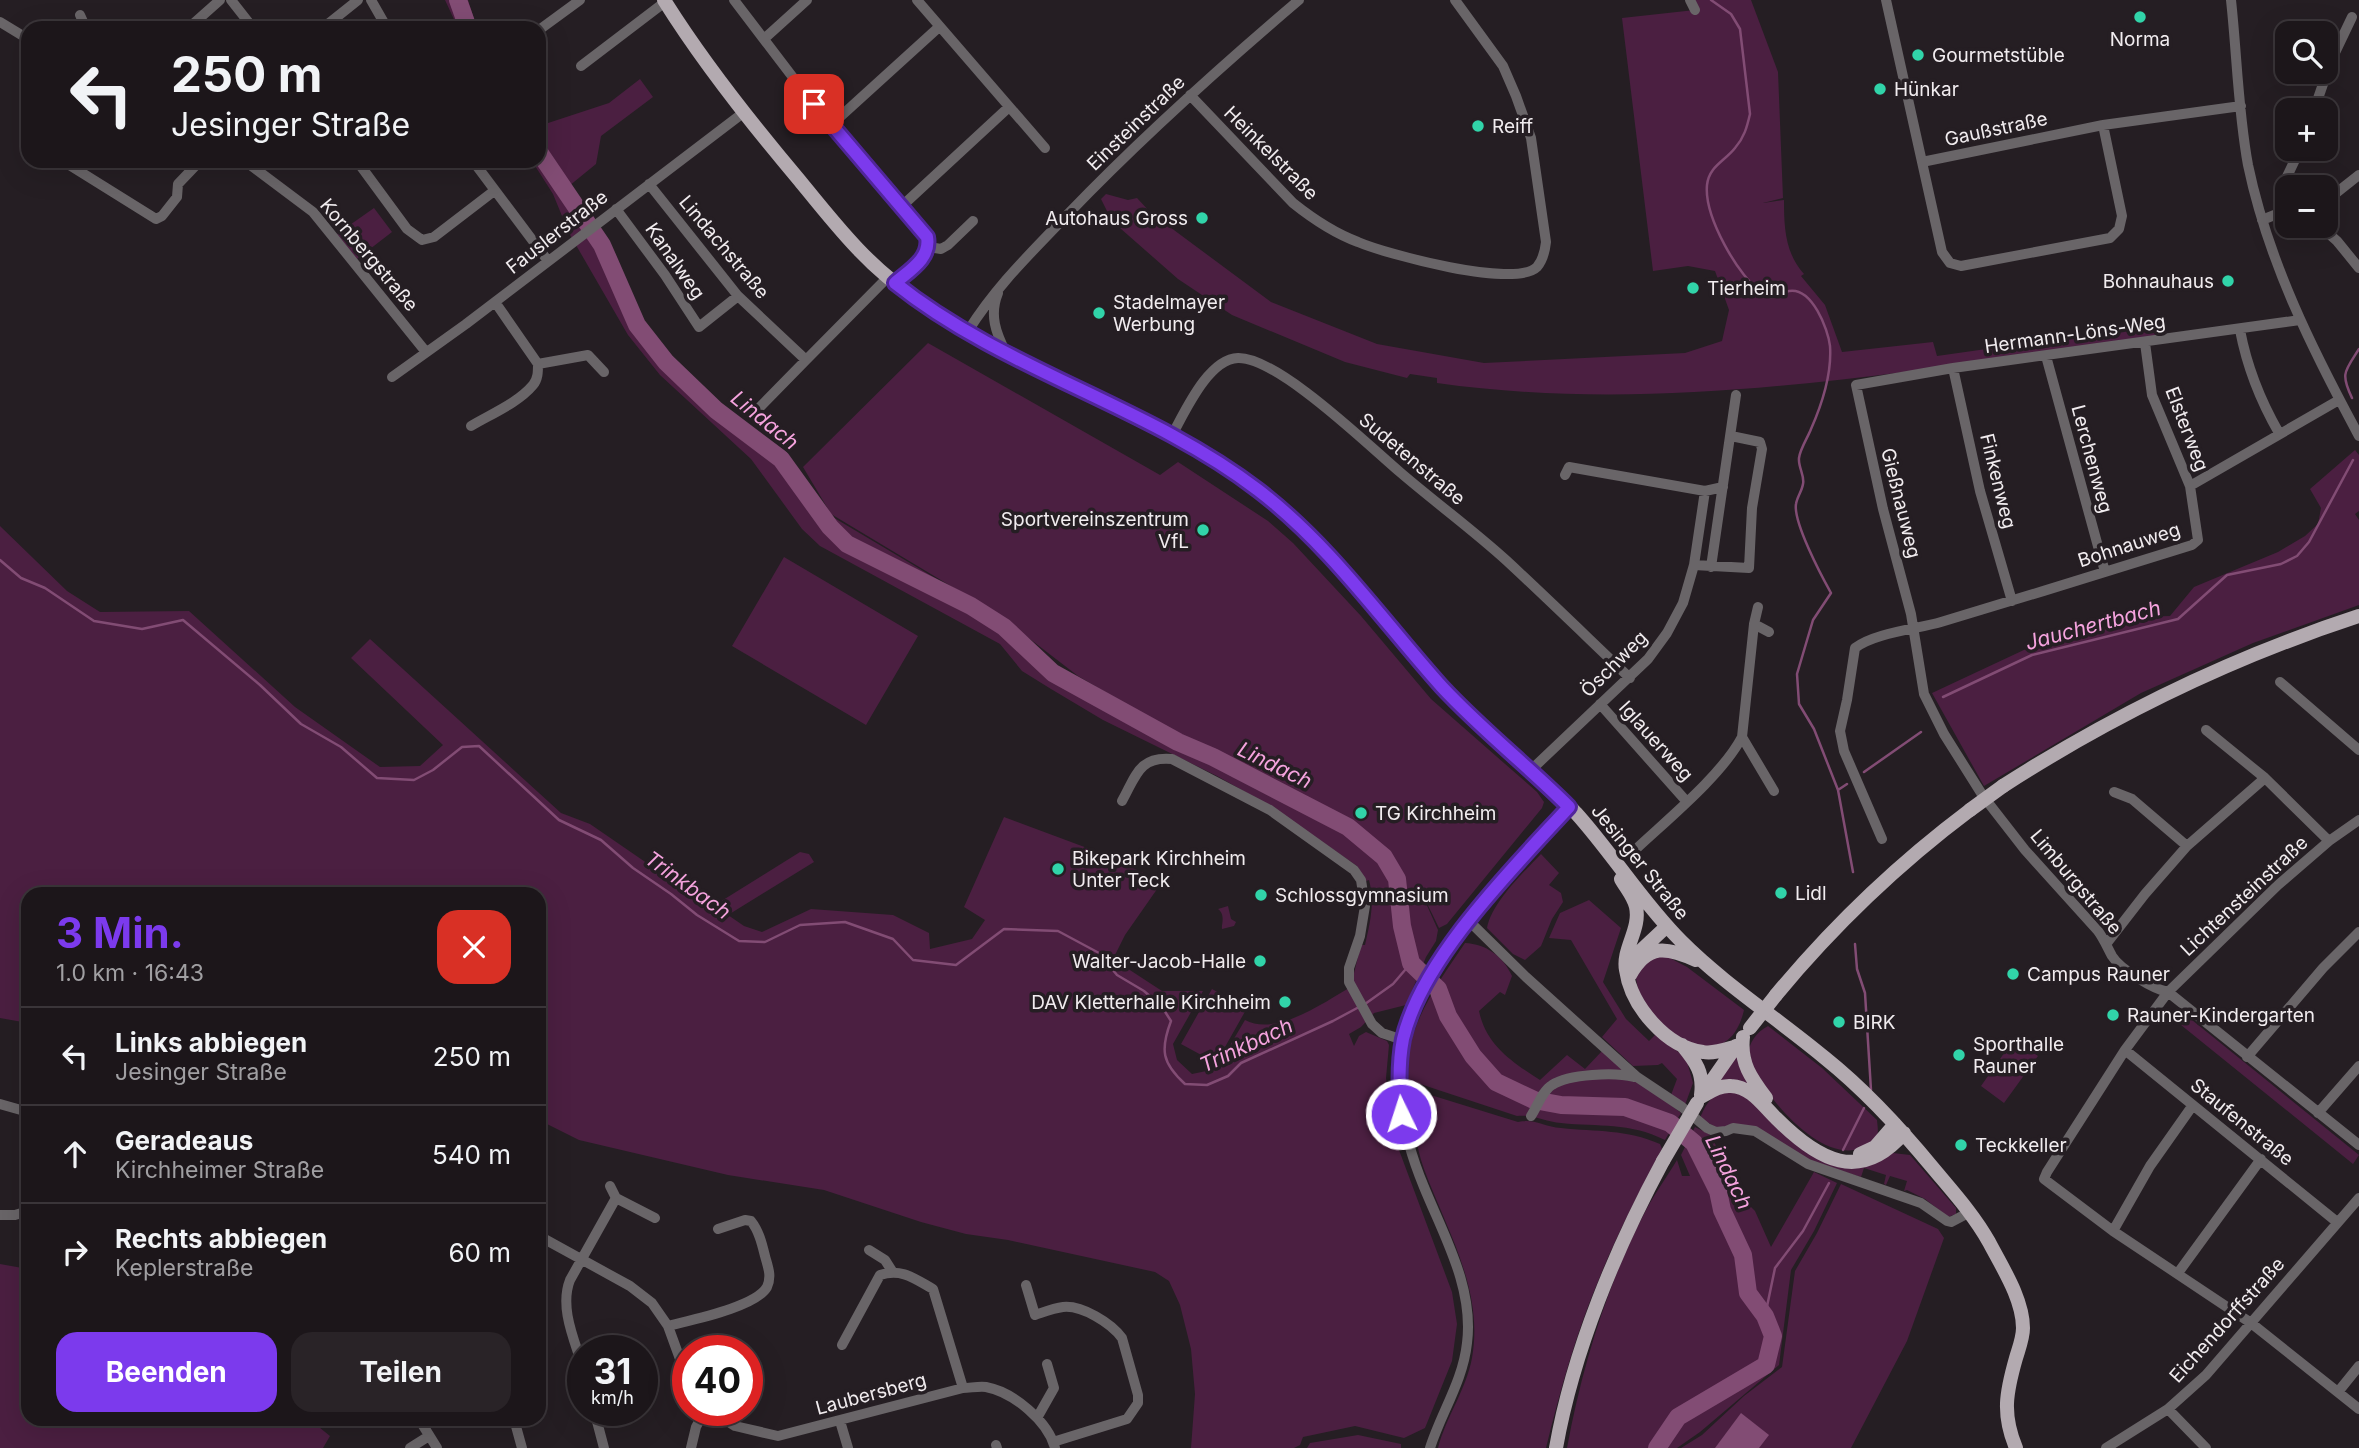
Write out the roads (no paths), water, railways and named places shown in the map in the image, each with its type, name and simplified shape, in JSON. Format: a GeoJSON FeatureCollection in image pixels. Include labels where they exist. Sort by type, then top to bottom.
{"type":"FeatureCollection","features":[{"type":"Feature","properties":{"kind":"main road","name":"Jesinger Straße"},"geometry":{"type":"LineString","coordinates":[[664,1],[743,113],[848,239],[892,280],[968,331],[1172,435],[1258,489],[1311,535],[1444,688],[1486,731],[1569,807],[1664,922],[1705,964],[1827,1059],[1899,1128],[1970,1212],[2012,1287],[2023,1321],[2023,1334],[2006,1395],[2008,1423],[2016,1448]]}},
{"type":"Feature","properties":{"kind":"main road"},"geometry":{"type":"LineString","coordinates":[[1556,1448],[1576,1368],[1604,1289],[1663,1161],[1699,1100],[1742,1038],[1822,942],[1931,839],[2003,786],[2059,751],[2148,702],[2274,646],[2359,616]]}},
{"type":"Feature","properties":{"kind":"main road"},"geometry":{"type":"LineString","coordinates":[[1615,861],[1621,880],[1636,906],[1628,973],[1636,999],[1650,1018],[1681,1045],[1700,1070],[1702,1085],[1699,1100]]}},
{"type":"Feature","properties":{"kind":"main road"},"geometry":{"type":"LineString","coordinates":[[1628,973],[1639,940],[1664,922]]}},
{"type":"Feature","properties":{"kind":"main road"},"geometry":{"type":"LineString","coordinates":[[1628,973],[1639,959],[1655,951],[1680,953],[1705,964]]}},
{"type":"Feature","properties":{"kind":"main road"},"geometry":{"type":"LineString","coordinates":[[1742,1038],[1743,1060],[1756,1085],[1793,1127],[1820,1146],[1843,1156],[1865,1153],[1899,1128]]}},
{"type":"Feature","properties":{"kind":"main road"},"geometry":{"type":"LineString","coordinates":[[1681,1045],[1709,1053],[1742,1038]]}},
{"type":"Feature","properties":{"kind":"main road"},"geometry":{"type":"LineString","coordinates":[[1699,1100],[1723,1086],[1744,1089],[1802,1142],[1824,1155],[1842,1161],[1860,1162],[1879,1156],[1891,1147],[1899,1128]]}},
{"type":"Feature","properties":{"kind":"street"},"geometry":{"type":"LineString","coordinates":[[196,21],[220,0]]}},
{"type":"Feature","properties":{"kind":"street"},"geometry":{"type":"LineString","coordinates":[[231,0],[248,21]]}},
{"type":"Feature","properties":{"kind":"street"},"geometry":{"type":"LineString","coordinates":[[332,21],[358,0]]}},
{"type":"Feature","properties":{"kind":"street"},"geometry":{"type":"LineString","coordinates":[[371,0],[383,21]]}},
{"type":"Feature","properties":{"kind":"street"},"geometry":{"type":"LineString","coordinates":[[546,25],[580,0]]}},
{"type":"Feature","properties":{"kind":"street"},"geometry":{"type":"LineString","coordinates":[[734,0],[831,126],[927,237],[929,247],[924,257],[892,280],[760,407]]}},
{"type":"Feature","properties":{"kind":"street"},"geometry":{"type":"LineString","coordinates":[[765,38],[807,0]]}},
{"type":"Feature","properties":{"kind":"street"},"geometry":{"type":"LineString","coordinates":[[917,0],[1045,148]]}},
{"type":"Feature","properties":{"kind":"street","name":"Einsteinstraße"},"geometry":{"type":"LineString","coordinates":[[968,331],[989,297],[1092,190],[1190,95],[1298,0]]}},
{"type":"Feature","properties":{"kind":"street","name":"Heinkelstraße"},"geometry":{"type":"LineString","coordinates":[[1190,95],[1293,203],[1308,216],[1336,232],[1359,243],[1402,257],[1450,268],[1514,275],[1529,272],[1537,267],[1544,254],[1546,242],[1531,138],[1503,66],[1455,0]]}},
{"type":"Feature","properties":{"kind":"street","name":"Gaußstraße"},"geometry":{"type":"LineString","coordinates":[[1886,0],[1922,162],[2103,125],[2241,106]]}},
{"type":"Feature","properties":{"kind":"street"},"geometry":{"type":"LineString","coordinates":[[581,66],[664,1]]}},
{"type":"Feature","properties":{"kind":"street"},"geometry":{"type":"LineString","coordinates":[[2234,1],[2248,164],[2262,220],[2300,320],[2339,400],[2354,414],[2359,436]]}},
{"type":"Feature","properties":{"kind":"street"},"geometry":{"type":"LineString","coordinates":[[80,15],[83,21]]}},
{"type":"Feature","properties":{"kind":"street"},"geometry":{"type":"LineString","coordinates":[[2318,98],[2331,61],[2352,17]]}},
{"type":"Feature","properties":{"kind":"street"},"geometry":{"type":"LineString","coordinates":[[0,22],[21,35]]}},
{"type":"Feature","properties":{"kind":"street"},"geometry":{"type":"LineString","coordinates":[[831,126],[939,27]]}},
{"type":"Feature","properties":{"kind":"street"},"geometry":{"type":"LineString","coordinates":[[902,206],[1009,107]]}},
{"type":"Feature","properties":{"kind":"street","name":"Fauslerstraße"},"geometry":{"type":"LineString","coordinates":[[392,377],[743,113]]}},
{"type":"Feature","properties":{"kind":"street"},"geometry":{"type":"LineString","coordinates":[[1922,162],[1942,252],[1950,263],[1961,266],[2110,238],[2119,229],[2122,216],[2103,125]]}},
{"type":"Feature","properties":{"kind":"street"},"geometry":{"type":"LineString","coordinates":[[74,168],[156,219],[162,216],[177,197],[178,184],[193,168]]}},
{"type":"Feature","properties":{"kind":"street","name":"Kornbergstraße"},"geometry":{"type":"LineString","coordinates":[[254,168],[313,212],[426,352]]}},
{"type":"Feature","properties":{"kind":"street"},"geometry":{"type":"LineString","coordinates":[[362,168],[407,229],[422,240],[434,237],[494,191]]}},
{"type":"Feature","properties":{"kind":"street"},"geometry":{"type":"LineString","coordinates":[[478,168],[548,261]]}},
{"type":"Feature","properties":{"kind":"street"},"geometry":{"type":"LineString","coordinates":[[2338,191],[2359,174]]}},
{"type":"Feature","properties":{"kind":"street","name":"Lindachstraße"},"geometry":{"type":"LineString","coordinates":[[649,184],[738,296],[806,360]]}},
{"type":"Feature","properties":{"kind":"street","name":"Kanalweg"},"geometry":{"type":"LineString","coordinates":[[616,209],[665,275],[699,327],[738,296]]}},
{"type":"Feature","properties":{"kind":"street"},"geometry":{"type":"LineString","coordinates":[[2262,220],[2275,215]]}},
{"type":"Feature","properties":{"kind":"street"},"geometry":{"type":"LineString","coordinates":[[929,247],[941,249],[948,245],[973,221]]}},
{"type":"Feature","properties":{"kind":"street"},"geometry":{"type":"LineString","coordinates":[[2334,238],[2359,268]]}},
{"type":"Feature","properties":{"kind":"street","name":"Einsteinstraße"},"geometry":{"type":"LineString","coordinates":[[1005,279],[993,305],[996,332],[1006,352]]}},
{"type":"Feature","properties":{"kind":"street"},"geometry":{"type":"LineString","coordinates":[[471,426],[534,385],[538,374],[538,364],[495,302]]}},
{"type":"Feature","properties":{"kind":"street","name":"Hermann-Löns-Weg"},"geometry":{"type":"LineString","coordinates":[[1856,385],[1953,368],[2300,320]]}},
{"type":"Feature","properties":{"kind":"street"},"geometry":{"type":"LineString","coordinates":[[2239,330],[2246,362],[2264,406],[2279,433]]}},
{"type":"Feature","properties":{"kind":"street","name":"Elsterweg"},"geometry":{"type":"LineString","coordinates":[[2145,343],[2152,395],[2190,486]]}},
{"type":"Feature","properties":{"kind":"street"},"geometry":{"type":"LineString","coordinates":[[538,364],[588,355],[604,372]]}},
{"type":"Feature","properties":{"kind":"street","name":"Lerchenweg"},"geometry":{"type":"LineString","coordinates":[[2046,356],[2105,572]]}},
{"type":"Feature","properties":{"kind":"street","name":"Sudetenstraße"},"geometry":{"type":"LineString","coordinates":[[1172,435],[1192,399],[1214,369],[1237,358],[1252,359],[1268,366],[1359,436],[1505,559],[1630,678]]}},
{"type":"Feature","properties":{"kind":"street","name":"Finkenweg"},"geometry":{"type":"LineString","coordinates":[[1953,368],[1980,491],[2012,601]]}},
{"type":"Feature","properties":{"kind":"street","name":"Gießnauweg"},"geometry":{"type":"LineString","coordinates":[[1856,385],[1883,509],[1914,630]]}},
{"type":"Feature","properties":{"kind":"street"},"geometry":{"type":"LineString","coordinates":[[1711,567],[1736,395]]}},
{"type":"Feature","properties":{"kind":"street"},"geometry":{"type":"LineString","coordinates":[[2190,486],[2339,400]]}},
{"type":"Feature","properties":{"kind":"street"},"geometry":{"type":"LineString","coordinates":[[1694,565],[1749,568],[1752,508],[1762,449],[1759,442],[1731,436]]}},
{"type":"Feature","properties":{"kind":"street"},"geometry":{"type":"LineString","coordinates":[[1565,475],[1569,467],[1706,491],[1723,487]]}},
{"type":"Feature","properties":{"kind":"street","name":"Bohnauweg"},"geometry":{"type":"LineString","coordinates":[[1882,839],[1844,751],[1840,731],[1855,648],[1873,640],[2012,601],[2192,545],[2198,540],[2190,486]]}},
{"type":"Feature","properties":{"kind":"street","name":"Öschweg"},"geometry":{"type":"LineString","coordinates":[[1531,770],[1630,678],[1667,633],[1683,603],[1694,565],[1706,491]]}},
{"type":"Feature","properties":{"kind":"street"},"geometry":{"type":"LineString","coordinates":[[1636,849],[1687,802],[1735,750],[1742,737],[1758,607]]}},
{"type":"Feature","properties":{"kind":"street"},"geometry":{"type":"LineString","coordinates":[[1754,624],[1769,632]]}},
{"type":"Feature","properties":{"kind":"street","name":"Limburgstraße"},"geometry":{"type":"LineString","coordinates":[[1914,630],[1924,694],[1944,734],[1983,796],[2025,850],[2107,943],[2113,958],[2155,990],[2168,992],[2359,1145]]}},
{"type":"Feature","properties":{"kind":"street"},"geometry":{"type":"LineString","coordinates":[[2280,682],[2359,750]]}},
{"type":"Feature","properties":{"kind":"street","name":"Iglauerweg"},"geometry":{"type":"LineString","coordinates":[[1600,704],[1687,802]]}},
{"type":"Feature","properties":{"kind":"street"},"geometry":{"type":"LineString","coordinates":[[2206,730],[2264,778],[2329,841]]}},
{"type":"Feature","properties":{"kind":"street"},"geometry":{"type":"LineString","coordinates":[[1742,737],[1774,791]]}},
{"type":"Feature","properties":{"kind":"street"},"geometry":{"type":"LineString","coordinates":[[1122,801],[1143,765],[1156,757],[1172,759],[1270,810],[1345,862],[1361,880],[1364,892],[1363,923],[1349,968],[1349,982],[1367,1016],[1382,1033],[1403,1040]]}},
{"type":"Feature","properties":{"kind":"street"},"geometry":{"type":"LineString","coordinates":[[2107,943],[2187,846],[2264,778]]}},
{"type":"Feature","properties":{"kind":"street"},"geometry":{"type":"LineString","coordinates":[[2114,792],[2132,799],[2187,846]]}},
{"type":"Feature","properties":{"kind":"street"},"geometry":{"type":"LineString","coordinates":[[1430,1448],[1462,1366],[1467,1345],[1468,1310],[1447,1240],[1406,1138],[1401,1114],[1399,1078],[1403,1040],[1416,1003],[1438,964],[1469,921],[1569,807]]}},
{"type":"Feature","properties":{"kind":"street","name":"Lichtensteinstraße"},"geometry":{"type":"LineString","coordinates":[[2113,1231],[2044,1179],[2047,1171],[2125,1049],[2168,992],[2278,885],[2329,841],[2359,820]]}},
{"type":"Feature","properties":{"kind":"street"},"geometry":{"type":"LineString","coordinates":[[1469,921],[1637,1077],[1682,1107],[1700,1124],[1716,1132],[1733,1128],[1755,1131],[1808,1164],[1902,1195],[1921,1203],[1947,1221],[1951,1222],[1970,1212]]}},
{"type":"Feature","properties":{"kind":"street"},"geometry":{"type":"LineString","coordinates":[[2246,1057],[2323,968],[2359,932]]}},
{"type":"Feature","properties":{"kind":"street","name":"Staufenstraße"},"geometry":{"type":"LineString","coordinates":[[2125,1049],[2337,1222]]}},
{"type":"Feature","properties":{"kind":"street"},"geometry":{"type":"LineString","coordinates":[[2318,1113],[2359,1066]]}},
{"type":"Feature","properties":{"kind":"street"},"geometry":{"type":"LineString","coordinates":[[1532,1114],[1550,1086],[1561,1080],[1595,1075],[1623,1074],[1637,1077]]}},
{"type":"Feature","properties":{"kind":"street"},"geometry":{"type":"LineString","coordinates":[[0,1104],[21,1110]]}},
{"type":"Feature","properties":{"kind":"street"},"geometry":{"type":"LineString","coordinates":[[2193,1105],[2150,1166],[2113,1231],[2251,1323],[2359,1409]]}},
{"type":"Feature","properties":{"kind":"street"},"geometry":{"type":"LineString","coordinates":[[2178,1273],[2261,1159]]}},
{"type":"Feature","properties":{"kind":"street"},"geometry":{"type":"LineString","coordinates":[[610,1186],[616,1198],[654,1219]]}},
{"type":"Feature","properties":{"kind":"street"},"geometry":{"type":"LineString","coordinates":[[574,1335],[566,1305],[570,1280],[616,1198]]}},
{"type":"Feature","properties":{"kind":"street","name":"Eichendorffstraße"},"geometry":{"type":"LineString","coordinates":[[2106,1448],[2168,1409],[2206,1375],[2359,1198]]}},
{"type":"Feature","properties":{"kind":"street"},"geometry":{"type":"LineString","coordinates":[[0,1215],[21,1213]]}},
{"type":"Feature","properties":{"kind":"street"},"geometry":{"type":"LineString","coordinates":[[668,1326],[752,1301],[767,1287],[769,1269],[756,1227],[751,1221],[745,1220],[718,1229]]}},
{"type":"Feature","properties":{"kind":"street"},"geometry":{"type":"LineString","coordinates":[[546,1240],[630,1286],[652,1303],[668,1326],[672,1337]]}},
{"type":"Feature","properties":{"kind":"street"},"geometry":{"type":"LineString","coordinates":[[869,1250],[885,1260],[892,1271]]}},
{"type":"Feature","properties":{"kind":"street"},"geometry":{"type":"LineString","coordinates":[[842,1345],[880,1275],[892,1271],[903,1273],[933,1290],[963,1388]]}},
{"type":"Feature","properties":{"kind":"street"},"geometry":{"type":"LineString","coordinates":[[1026,1284],[1035,1315],[1065,1306],[1100,1319],[1117,1332],[1122,1338],[1138,1395],[1138,1403],[1128,1419],[1054,1445]]}},
{"type":"Feature","properties":{"kind":"street"},"geometry":{"type":"LineString","coordinates":[[1037,1418],[1054,1388],[1047,1364]]}},
{"type":"Feature","properties":{"kind":"street"},"geometry":{"type":"LineString","coordinates":[[2338,1392],[2359,1366]]}},
{"type":"Feature","properties":{"kind":"street","name":"Laubersberg"},"geometry":{"type":"LineString","coordinates":[[735,1426],[778,1436],[963,1388],[985,1387],[1006,1394],[1022,1404],[1037,1418],[1054,1445]]}},
{"type":"Feature","properties":{"kind":"street"},"geometry":{"type":"LineString","coordinates":[[2168,1409],[2206,1448]]}},
{"type":"Feature","properties":{"kind":"street"},"geometry":{"type":"LineString","coordinates":[[840,1421],[848,1448]]}},
{"type":"Feature","properties":{"kind":"street"},"geometry":{"type":"LineString","coordinates":[[423,1426],[437,1448]]}},
{"type":"Feature","properties":{"kind":"street"},"geometry":{"type":"LineString","coordinates":[[516,1426],[522,1448]]}},
{"type":"Feature","properties":{"kind":"street"},"geometry":{"type":"LineString","coordinates":[[598,1426],[604,1448]]}},
{"type":"Feature","properties":{"kind":"street"},"geometry":{"type":"LineString","coordinates":[[691,1448],[697,1426]]}},
{"type":"Feature","properties":{"kind":"street"},"geometry":{"type":"LineString","coordinates":[[410,1448],[429,1436]]}},
{"type":"Feature","properties":{"kind":"waterway","name":"Lindach"},"geometry":{"type":"LineString","coordinates":[[458,0],[466,21]]}},
{"type":"Feature","properties":{"kind":"waterway"},"geometry":{"type":"LineString","coordinates":[[1711,0],[1731,14],[1740,29],[1750,114],[1741,140],[1708,178],[1711,213],[1725,245],[1744,275],[1768,297],[1789,291],[1805,296],[1812,302],[1822,320],[1830,346],[1825,389],[1800,454],[1803,481],[1796,512],[1803,535],[1831,593],[1813,620],[1797,674],[1799,704],[1814,729],[1838,790],[1853,872]]}},
{"type":"Feature","properties":{"kind":"waterway","name":"Lindach"},"geometry":{"type":"LineString","coordinates":[[546,162],[602,245],[637,325],[666,362],[716,410],[781,459],[830,527],[847,544],[971,606],[1004,627],[1053,673],[1178,742],[1213,757],[1348,827],[1384,857],[1397,879],[1402,926],[1411,963],[1438,989],[1448,1016],[1473,1056],[1496,1082],[1534,1100],[1561,1105],[1625,1107],[1670,1123],[1694,1143],[1718,1191],[1722,1210],[1743,1255],[1748,1293],[1765,1316],[1773,1336],[1766,1365],[1678,1417],[1657,1448]]}},
{"type":"Feature","properties":{"kind":"waterway","name":"Jauchertbach"},"geometry":{"type":"LineString","coordinates":[[2352,398],[2345,377],[2350,362],[2359,349]]}},
{"type":"Feature","properties":{"kind":"waterway","name":"Jauchertbach"},"geometry":{"type":"LineString","coordinates":[[1943,697],[2032,655],[2178,619],[2227,575],[2281,564],[2297,556],[2309,542],[2353,460]]}},
{"type":"Feature","properties":{"kind":"waterway","name":"Trinkbach"},"geometry":{"type":"LineString","coordinates":[[0,560],[21,578],[45,588],[94,621],[142,629],[183,620],[260,685],[301,724],[341,747],[377,778],[414,780],[433,770],[462,747],[479,746],[559,820],[601,840],[633,868],[697,915],[739,941],[765,942],[800,925],[845,922],[893,939],[913,960],[956,965],[1004,929],[1058,931],[1099,953],[1117,975],[1144,991],[1162,1007],[1171,1021],[1165,1040],[1165,1056],[1185,1084],[1207,1085],[1228,1076],[1241,1063],[1359,1007]]}},
{"type":"Feature","properties":{"kind":"waterway","name":"Jauchertbach"},"geometry":{"type":"LineString","coordinates":[[1864,772],[1921,732]]}},
{"type":"Feature","properties":{"kind":"waterway","name":"Jauchertbach"},"geometry":{"type":"LineString","coordinates":[[1838,790],[1847,784]]}},
{"type":"Feature","properties":{"kind":"waterway"},"geometry":{"type":"LineString","coordinates":[[1855,944],[1857,969],[1865,993],[1871,1090]]}},
{"type":"Feature","properties":{"kind":"waterway","name":"Trinkbach"},"geometry":{"type":"LineString","coordinates":[[1365,1004],[1393,984],[1411,963]]}},
{"type":"Feature","properties":{"kind":"waterway"},"geometry":{"type":"LineString","coordinates":[[1843,1150],[1864,1108]]}},
{"type":"Feature","properties":{"kind":"waterway"},"geometry":{"type":"LineString","coordinates":[[1765,1316],[1775,1268],[1803,1231],[1829,1183]]}},
{"type":"Feature","properties":{"kind":"place","name":"Norma"},"geometry":{"type":"Point","coordinates":[2140,17]}},
{"type":"Feature","properties":{"kind":"place","name":"Gourmetstüble"},"geometry":{"type":"Point","coordinates":[1918,55]}},
{"type":"Feature","properties":{"kind":"place","name":"Hünkar"},"geometry":{"type":"Point","coordinates":[1880,89]}},
{"type":"Feature","properties":{"kind":"place","name":"Reiff"},"geometry":{"type":"Point","coordinates":[1478,126]}},
{"type":"Feature","properties":{"kind":"place","name":"Autohaus Gross"},"geometry":{"type":"Point","coordinates":[1202,218]}},
{"type":"Feature","properties":{"kind":"place","name":"Bohnauhaus"},"geometry":{"type":"Point","coordinates":[2228,281]}},
{"type":"Feature","properties":{"kind":"place","name":"Tierheim"},"geometry":{"type":"Point","coordinates":[1693,288]}},
{"type":"Feature","properties":{"kind":"place","name":"Stadelmayer Werbung"},"geometry":{"type":"Point","coordinates":[1099,313]}},
{"type":"Feature","properties":{"kind":"place","name":"Sportvereinszentrum VfL"},"geometry":{"type":"Point","coordinates":[1203,530]}},
{"type":"Feature","properties":{"kind":"place","name":"TG Kirchheim"},"geometry":{"type":"Point","coordinates":[1361,813]}},
{"type":"Feature","properties":{"kind":"place","name":"Bikepark Kirchheim Unter Teck"},"geometry":{"type":"Point","coordinates":[1058,869]}},
{"type":"Feature","properties":{"kind":"place","name":"Lidl"},"geometry":{"type":"Point","coordinates":[1781,893]}},
{"type":"Feature","properties":{"kind":"place","name":"Schlossgymnasium"},"geometry":{"type":"Point","coordinates":[1261,895]}},
{"type":"Feature","properties":{"kind":"place","name":"Walter-Jacob-Halle"},"geometry":{"type":"Point","coordinates":[1260,961]}},
{"type":"Feature","properties":{"kind":"place","name":"Campus Rauner"},"geometry":{"type":"Point","coordinates":[2013,974]}},
{"type":"Feature","properties":{"kind":"place","name":"DAV Kletterhalle Kirchheim"},"geometry":{"type":"Point","coordinates":[1285,1002]}},
{"type":"Feature","properties":{"kind":"place","name":"Rauner-Kindergarten"},"geometry":{"type":"Point","coordinates":[2113,1015]}},
{"type":"Feature","properties":{"kind":"place","name":"BIRK"},"geometry":{"type":"Point","coordinates":[1839,1022]}},
{"type":"Feature","properties":{"kind":"place","name":"Sporthalle Rauner"},"geometry":{"type":"Point","coordinates":[1959,1055]}},
{"type":"Feature","properties":{"kind":"place","name":"Teckkeller"},"geometry":{"type":"Point","coordinates":[1961,1145]}}]}
